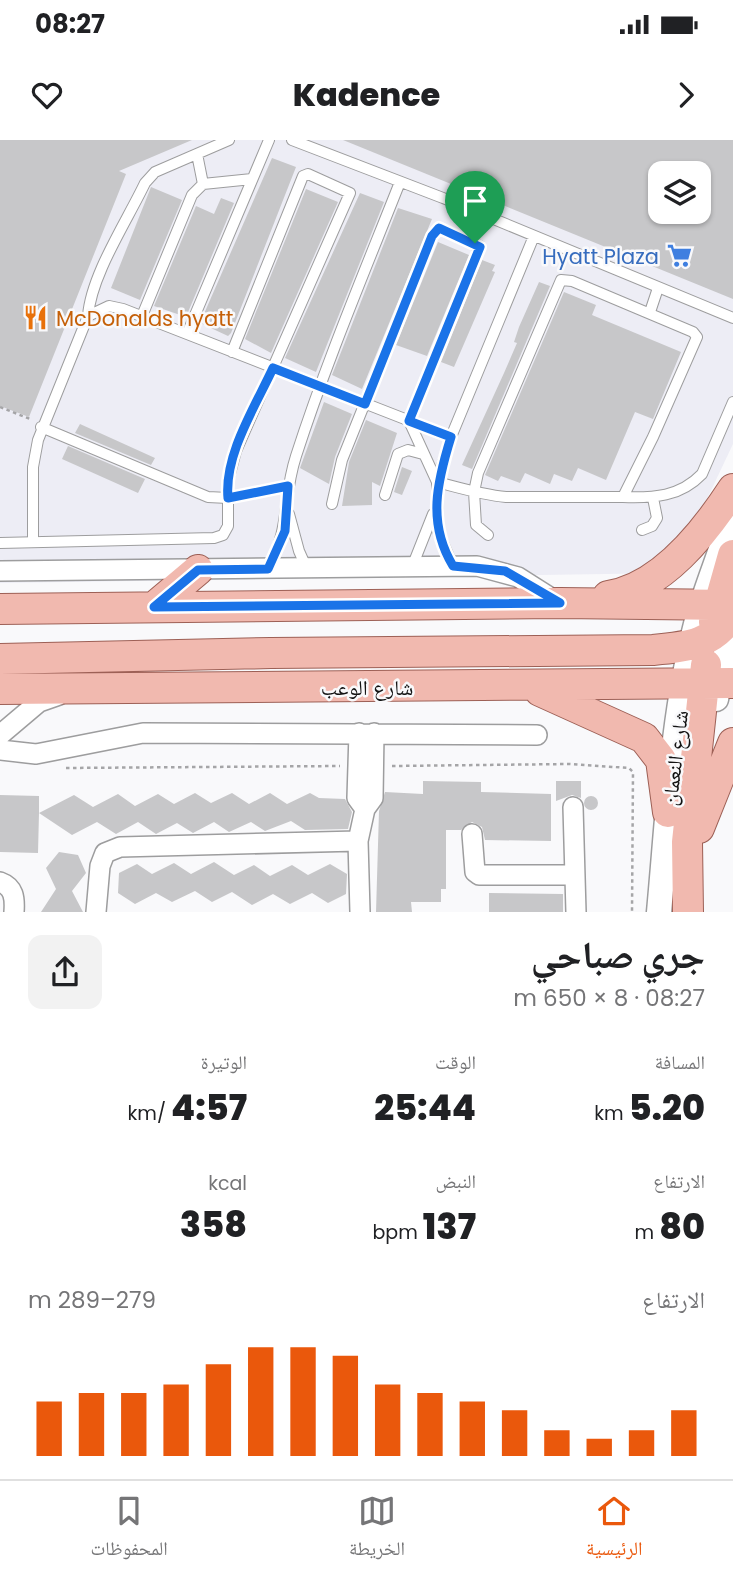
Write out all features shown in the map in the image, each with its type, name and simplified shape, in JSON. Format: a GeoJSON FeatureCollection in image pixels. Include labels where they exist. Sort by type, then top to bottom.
{"type":"FeatureCollection","features":[{"type":"Feature","properties":{"kind":"main road"},"geometry":{"type":"LineString","coordinates":[[560,603],[626,593],[649,582],[694,538],[733,489]]}},
{"type":"Feature","properties":{"kind":"main road"},"geometry":{"type":"LineString","coordinates":[[664,912],[687,842],[694,758],[733,555]]}},
{"type":"Feature","properties":{"kind":"main road"},"geometry":{"type":"LineString","coordinates":[[154,607],[198,570]]}},
{"type":"Feature","properties":{"kind":"main road"},"geometry":{"type":"LineString","coordinates":[[0,609],[560,603],[622,605],[717,628]]}},
{"type":"Feature","properties":{"kind":"main road"},"geometry":{"type":"LineString","coordinates":[[12,659],[87,641],[616,634],[628,628],[631,622],[631,615],[622,605]]}},
{"type":"Feature","properties":{"kind":"main road"},"geometry":{"type":"LineString","coordinates":[[12,659],[271,653],[637,651],[717,628]]}},
{"type":"Feature","properties":{"kind":"main road","name":"شارع الوعب"},"geometry":{"type":"LineString","coordinates":[[0,689],[710,683]]}},
{"type":"Feature","properties":{"kind":"main road"},"geometry":{"type":"LineString","coordinates":[[530,686],[644,738],[661,760],[668,812]]}},
{"type":"Feature","properties":{"kind":"main road"},"geometry":{"type":"LineString","coordinates":[[699,828],[733,743]]}},
{"type":"Feature","properties":{"kind":"street"},"geometry":{"type":"LineString","coordinates":[[717,628],[733,511]]}},
{"type":"Feature","properties":{"kind":"street"},"geometry":{"type":"LineString","coordinates":[[0,571],[453,566],[505,571],[560,603]]}},
{"type":"Feature","properties":{"kind":"street","name":"شارع النعمان"},"geometry":{"type":"LineString","coordinates":[[664,912],[668,812],[710,683]]}},
{"type":"Feature","properties":{"kind":"street","name":"شارع النعمان"},"geometry":{"type":"LineString","coordinates":[[696,912],[699,828],[710,683]]}},
{"type":"Feature","properties":{"kind":"street"},"geometry":{"type":"LineString","coordinates":[[49,752],[24,741],[8,729],[39,702],[83,689]]}},
{"type":"Feature","properties":{"kind":"street"},"geometry":{"type":"LineString","coordinates":[[0,750],[22,754],[49,752],[116,736],[143,733],[537,735]]}},
{"type":"Feature","properties":{"kind":"street"},"geometry":{"type":"LineString","coordinates":[[360,912],[358,841],[365,809],[373,798],[367,733]]}},
{"type":"Feature","properties":{"kind":"street"},"geometry":{"type":"LineString","coordinates":[[573,807],[576,912]]}},
{"type":"Feature","properties":{"kind":"street"},"geometry":{"type":"LineString","coordinates":[[472,834],[475,872],[479,875],[573,875]]}},
{"type":"Feature","properties":{"kind":"street"},"geometry":{"type":"LineString","coordinates":[[96,912],[100,866],[105,853],[120,847],[358,841]]}},
{"type":"Feature","properties":{"kind":"street"},"geometry":{"type":"LineString","coordinates":[[0,882],[8,885],[15,897],[14,912]]}},
{"type":"Feature","properties":{"kind":"lane"},"geometry":{"type":"LineString","coordinates":[[33,542],[33,467],[42,426],[88,316],[89,301],[145,183],[155,172],[229,140]]}},
{"type":"Feature","properties":{"kind":"lane"},"geometry":{"type":"LineString","coordinates":[[187,334],[270,140]]}},
{"type":"Feature","properties":{"kind":"lane"},"geometry":{"type":"LineString","coordinates":[[292,140],[733,318]]}},
{"type":"Feature","properties":{"kind":"lane"},"geometry":{"type":"LineString","coordinates":[[197,154],[204,184]]}},
{"type":"Feature","properties":{"kind":"lane"},"geometry":{"type":"LineString","coordinates":[[0,543],[219,537],[228,526],[231,465],[350,193],[308,174],[300,183],[232,352]]}},
{"type":"Feature","properties":{"kind":"lane"},"geometry":{"type":"LineString","coordinates":[[142,316],[192,195],[204,184],[252,179]]}},
{"type":"Feature","properties":{"kind":"lane"},"geometry":{"type":"LineString","coordinates":[[268,569],[282,540],[288,507],[288,486],[319,386],[400,182]]}},
{"type":"Feature","properties":{"kind":"lane"},"geometry":{"type":"LineString","coordinates":[[332,504],[342,460],[432,236],[439,228],[480,247],[409,421],[437,482],[506,497],[653,498],[684,489],[702,474],[733,402]]}},
{"type":"Feature","properties":{"kind":"lane"},"geometry":{"type":"LineString","coordinates":[[453,566],[441,543],[435,507],[437,482],[451,437],[534,236]]}},
{"type":"Feature","properties":{"kind":"lane"},"geometry":{"type":"LineString","coordinates":[[488,535],[476,525],[474,492],[478,472],[561,280],[572,281],[650,312],[693,332],[697,337],[653,438],[623,497]]}},
{"type":"Feature","properties":{"kind":"lane"},"geometry":{"type":"LineString","coordinates":[[650,312],[658,288]]}},
{"type":"Feature","properties":{"kind":"lane"},"geometry":{"type":"LineString","coordinates":[[88,316],[109,306],[142,316],[451,437]]}},
{"type":"Feature","properties":{"kind":"lane"},"geometry":{"type":"LineString","coordinates":[[42,426],[198,495],[228,498],[288,486]]}},
{"type":"Feature","properties":{"kind":"lane"},"geometry":{"type":"LineString","coordinates":[[384,495],[398,454],[408,450],[423,454]]}},
{"type":"Feature","properties":{"kind":"lane"},"geometry":{"type":"LineString","coordinates":[[642,530],[652,526],[657,518],[653,498]]}},
{"type":"Feature","properties":{"kind":"lane"},"geometry":{"type":"LineString","coordinates":[[288,507],[299,551],[307,569]]}},
{"type":"Feature","properties":{"kind":"lane"},"geometry":{"type":"LineString","coordinates":[[412,567],[435,507]]}},
{"type":"Feature","properties":{"kind":"path"},"geometry":{"type":"LineString","coordinates":[[0,407],[42,426]]}},
{"type":"Feature","properties":{"kind":"shaded area"},"geometry":{"type":"Polygon","coordinates":[[[0,140],[733,140],[733,444],[672,573],[0,583],[0,140]]]}},
{"type":"Feature","properties":{"kind":"building"},"geometry":{"type":"Polygon","coordinates":[[[0,140],[192,140],[119,171],[126,174],[29,417],[0,406],[0,140]]]}},
{"type":"Feature","properties":{"kind":"building","name":"Hyatt Plaza"},"geometry":{"type":"Polygon","coordinates":[[[343,140],[733,140],[733,299],[343,140]]]}},
{"type":"Feature","properties":{"kind":"building"},"geometry":{"type":"Polygon","coordinates":[[[272,158],[296,167],[228,336],[200,323],[272,158]]]}},
{"type":"Feature","properties":{"kind":"building"},"geometry":{"type":"Polygon","coordinates":[[[151,187],[182,200],[140,300],[111,288],[151,187]]]}},
{"type":"Feature","properties":{"kind":"building"},"geometry":{"type":"Polygon","coordinates":[[[306,189],[338,202],[271,353],[245,339],[306,189]]]}},
{"type":"Feature","properties":{"kind":"building"},"geometry":{"type":"Polygon","coordinates":[[[360,193],[384,202],[316,372],[285,358],[360,193]]]}},
{"type":"Feature","properties":{"kind":"building"},"geometry":{"type":"Polygon","coordinates":[[[221,198],[234,203],[186,317],[154,306],[196,206],[214,214],[221,198]]]}},
{"type":"Feature","properties":{"kind":"building"},"geometry":{"type":"Polygon","coordinates":[[[398,208],[432,219],[362,389],[332,375],[398,208]]]}},
{"type":"Feature","properties":{"kind":"building"},"geometry":{"type":"Polygon","coordinates":[[[438,242],[469,255],[427,356],[396,345],[438,242]]]}},
{"type":"Feature","properties":{"kind":"building"},"geometry":{"type":"Polygon","coordinates":[[[482,260],[495,265],[492,271],[495,272],[454,367],[441,362],[482,260]]]}},
{"type":"Feature","properties":{"kind":"building"},"geometry":{"type":"Polygon","coordinates":[[[539,282],[550,286],[472,469],[462,465],[517,343],[514,342],[519,327],[539,282]]]}},
{"type":"Feature","properties":{"kind":"building"},"geometry":{"type":"Polygon","coordinates":[[[564,292],[596,305],[592,315],[681,352],[653,419],[635,412],[606,480],[578,468],[572,481],[554,474],[550,484],[525,473],[520,483],[501,476],[498,481],[485,475],[564,292]]]}},
{"type":"Feature","properties":{"kind":"building"},"geometry":{"type":"Polygon","coordinates":[[[324,402],[352,414],[335,457],[329,484],[300,468],[324,402]]]}},
{"type":"Feature","properties":{"kind":"building"},"geometry":{"type":"Polygon","coordinates":[[[366,420],[397,433],[380,486],[372,482],[372,505],[342,506],[349,462],[366,420]]]}},
{"type":"Feature","properties":{"kind":"building"},"geometry":{"type":"Polygon","coordinates":[[[80,424],[155,458],[151,465],[75,433],[80,424]]]}},
{"type":"Feature","properties":{"kind":"building"},"geometry":{"type":"Polygon","coordinates":[[[68,446],[145,479],[138,493],[62,459],[68,446]]]}},
{"type":"Feature","properties":{"kind":"building"},"geometry":{"type":"Polygon","coordinates":[[[402,467],[412,471],[402,495],[394,492],[402,467]]]}},
{"type":"Feature","properties":{"kind":"building"},"geometry":{"type":"Polygon","coordinates":[[[423,781],[481,782],[481,792],[551,794],[551,841],[485,840],[482,827],[472,822],[461,830],[446,830],[446,889],[441,889],[441,902],[411,902],[412,912],[376,912],[379,811],[385,792],[423,794],[423,781]]]}},
{"type":"Feature","properties":{"kind":"building"},"geometry":{"type":"Polygon","coordinates":[[[556,781],[581,781],[581,798],[572,795],[556,801],[556,781]]]}},
{"type":"Feature","properties":{"kind":"building"},"geometry":{"type":"Polygon","coordinates":[[[195,793],[211,803],[232,793],[249,804],[270,793],[287,804],[310,793],[319,798],[345,799],[352,812],[348,829],[305,830],[291,821],[265,831],[251,822],[229,832],[214,822],[193,833],[177,823],[156,834],[138,822],[116,834],[97,822],[72,835],[39,813],[74,795],[93,807],[118,794],[135,806],[158,794],[174,804],[195,793]]]}},
{"type":"Feature","properties":{"kind":"building"},"geometry":{"type":"Polygon","coordinates":[[[0,795],[39,796],[38,853],[0,852],[0,795]]]}},
{"type":"Feature","properties":{"kind":"building"},"geometry":{"type":"Polygon","coordinates":[[[588,796],[594,796],[598,803],[594,810],[588,810],[584,806],[584,800],[588,796]]]}},
{"type":"Feature","properties":{"kind":"building"},"geometry":{"type":"Polygon","coordinates":[[[59,852],[78,855],[86,873],[72,891],[83,912],[41,912],[56,889],[46,868],[59,852]]]}},
{"type":"Feature","properties":{"kind":"building"},"geometry":{"type":"Polygon","coordinates":[[[214,862],[234,875],[254,865],[270,876],[292,865],[308,875],[330,864],[347,874],[346,894],[328,903],[312,893],[290,904],[273,894],[252,905],[232,892],[212,902],[195,891],[172,902],[156,893],[135,904],[118,893],[119,873],[137,864],[152,874],[174,863],[191,874],[214,862]]]}},
{"type":"Feature","properties":{"kind":"building"},"geometry":{"type":"Polygon","coordinates":[[[489,893],[563,894],[563,912],[489,912],[489,893]]]}},
{"type":"Feature","properties":{"kind":"place","name":"Hyatt Plaza"},"geometry":{"type":"Point","coordinates":[679,256]}},
{"type":"Feature","properties":{"kind":"place","name":"McDonalds hyatt"},"geometry":{"type":"Point","coordinates":[36,318]}},
{"type":"Feature","properties":{"kind":"route"},"geometry":{"type":"LineString","coordinates":[[439,228],[475,243],[480,247],[479,254],[409,421],[451,437],[437,482],[435,507],[441,543],[453,566],[477,566],[505,571],[560,603],[154,607],[198,570],[268,569],[278,550],[285,531],[288,486],[228,498],[229,473],[236,451],[273,368],[365,404],[435,230],[439,228]]}}]}
